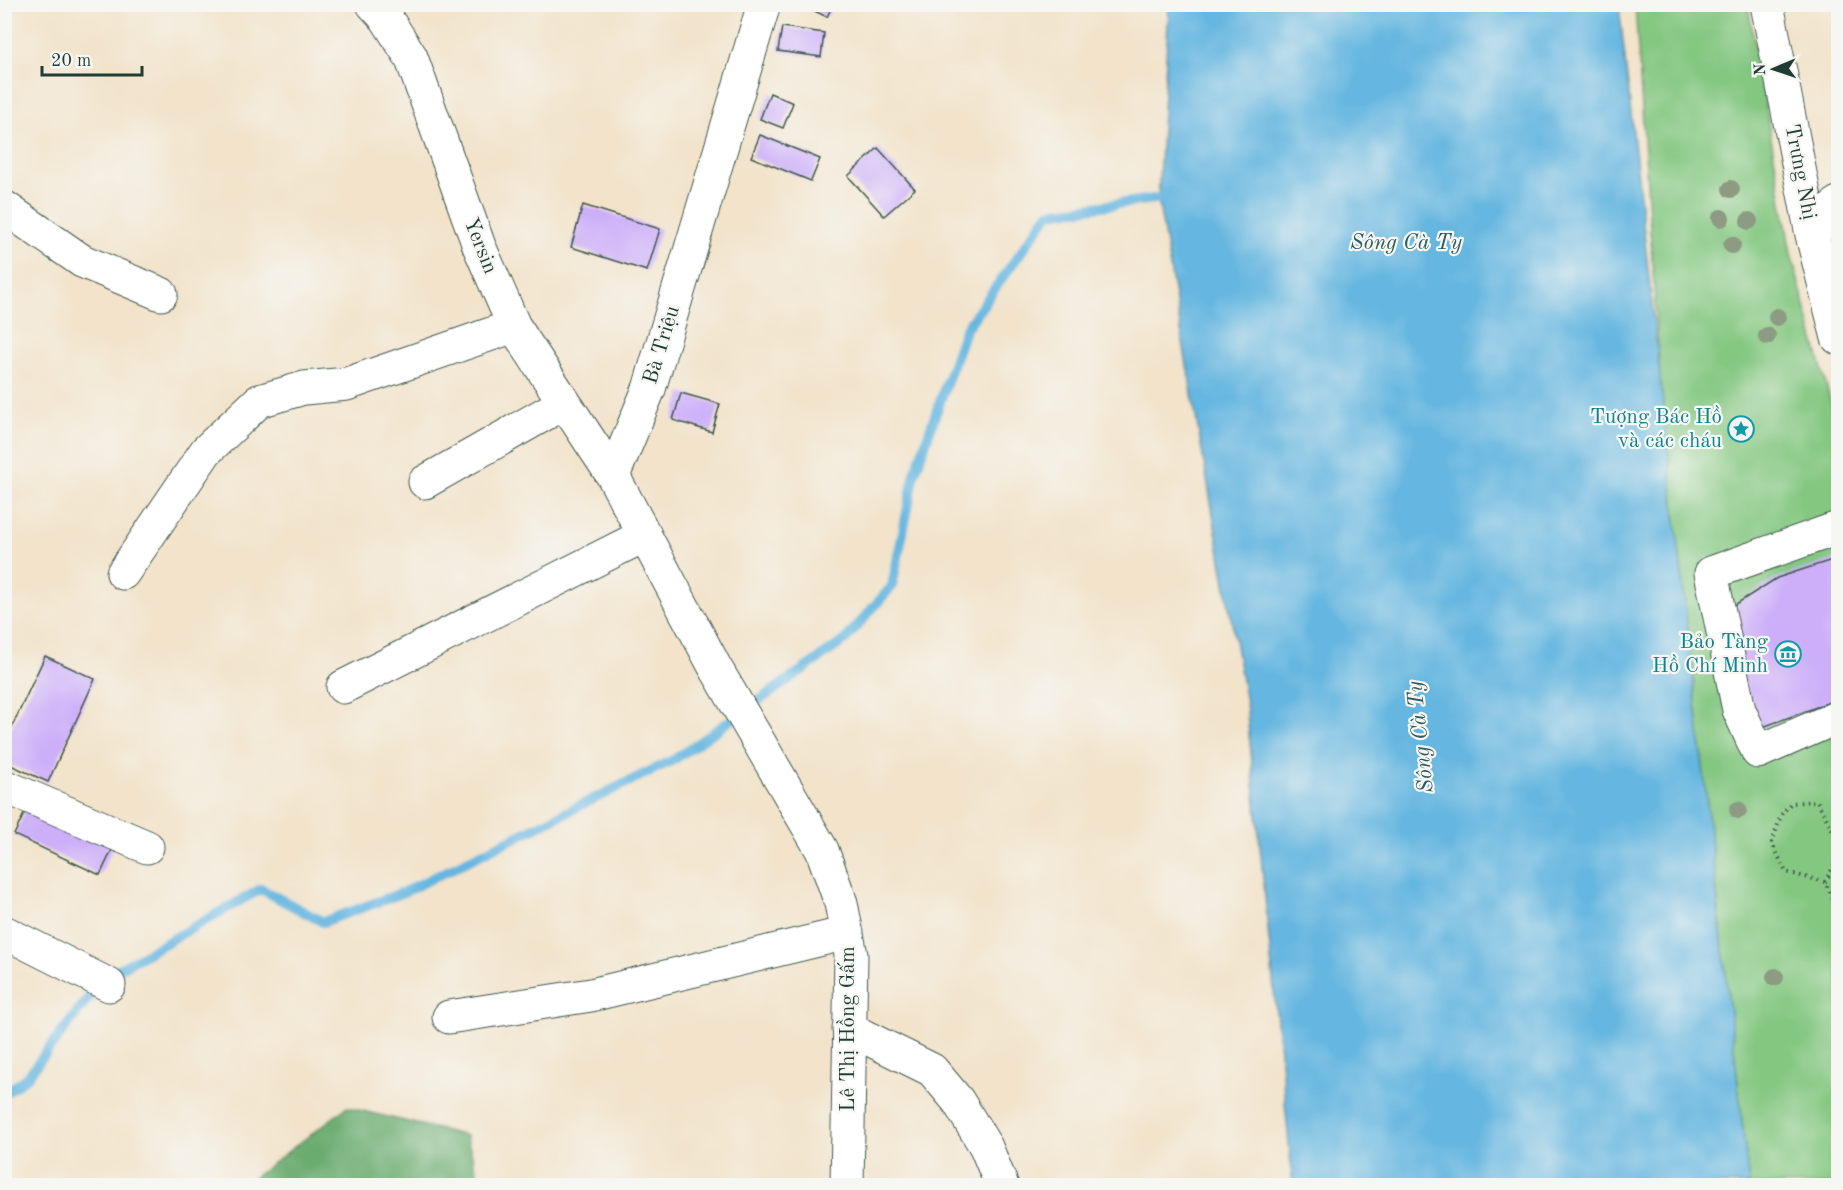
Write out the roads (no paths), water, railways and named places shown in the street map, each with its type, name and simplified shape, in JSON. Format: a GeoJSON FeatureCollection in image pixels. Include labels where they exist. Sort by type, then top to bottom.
{"type":"FeatureCollection","features":[{"type":"Feature","properties":{"kind":"street","name":"Yersin"},"geometry":{"type":"LineString","coordinates":[[373,4],[386,18],[411,57],[479,246],[514,326],[613,476]]}},
{"type":"Feature","properties":{"kind":"street","name":"Bà Triệu"},"geometry":{"type":"LineString","coordinates":[[613,476],[649,389],[764,4]]}},
{"type":"Feature","properties":{"kind":"street","name":"Trưng Nhị"},"geometry":{"type":"LineString","coordinates":[[1767,4],[1812,235],[1839,338]]}},
{"type":"Feature","properties":{"kind":"street"},"geometry":{"type":"LineString","coordinates":[[1812,235],[1839,202]]}},
{"type":"Feature","properties":{"kind":"street"},"geometry":{"type":"LineString","coordinates":[[4,207],[82,261],[161,294]]}},
{"type":"Feature","properties":{"kind":"street"},"geometry":{"type":"LineString","coordinates":[[123,573],[206,451],[259,401],[304,388],[347,384],[514,326]]}},
{"type":"Feature","properties":{"kind":"street"},"geometry":{"type":"LineString","coordinates":[[424,482],[564,403]]}},
{"type":"Feature","properties":{"kind":"street"},"geometry":{"type":"LineString","coordinates":[[343,687],[645,535],[613,476]]}},
{"type":"Feature","properties":{"kind":"street"},"geometry":{"type":"LineString","coordinates":[[1839,528],[1711,573],[1739,710],[1758,752],[1839,717]]}},
{"type":"Feature","properties":{"kind":"street","name":"Lê Thị Hồng Gấm"},"geometry":{"type":"LineString","coordinates":[[645,535],[715,667],[822,850],[841,903],[851,955],[847,1185]]}},
{"type":"Feature","properties":{"kind":"street"},"geometry":{"type":"LineString","coordinates":[[4,786],[147,847]]}},
{"type":"Feature","properties":{"kind":"street"},"geometry":{"type":"LineString","coordinates":[[4,932],[109,985]]}},
{"type":"Feature","properties":{"kind":"street"},"geometry":{"type":"LineString","coordinates":[[449,1017],[591,995],[847,933]]}},
{"type":"Feature","properties":{"kind":"street"},"geometry":{"type":"LineString","coordinates":[[849,1029],[932,1070],[958,1101],[986,1147],[1002,1185]]}},
{"type":"Feature","properties":{"kind":"water","name":"Sông Cà Ty"},"geometry":{"type":"Polygon","coordinates":[[[1169,5],[1619,5],[1749,1185],[1293,1185],[1246,703],[1158,199],[1169,5]]]}},
{"type":"Feature","properties":{"kind":"waterway"},"geometry":{"type":"LineString","coordinates":[[4,1094],[27,1077],[105,977],[261,889],[323,922],[402,893],[675,759],[844,641],[892,586],[915,473],[965,330],[1049,213],[1170,197]]}},
{"type":"Feature","properties":{"kind":"place","name":"Tượng Bác Hồ và các cháu"},"geometry":{"type":"Point","coordinates":[1741,429]}},
{"type":"Feature","properties":{"kind":"place","name":"Bảo Tàng Hồ Chí Minh"},"geometry":{"type":"Point","coordinates":[1788,654]}}]}
